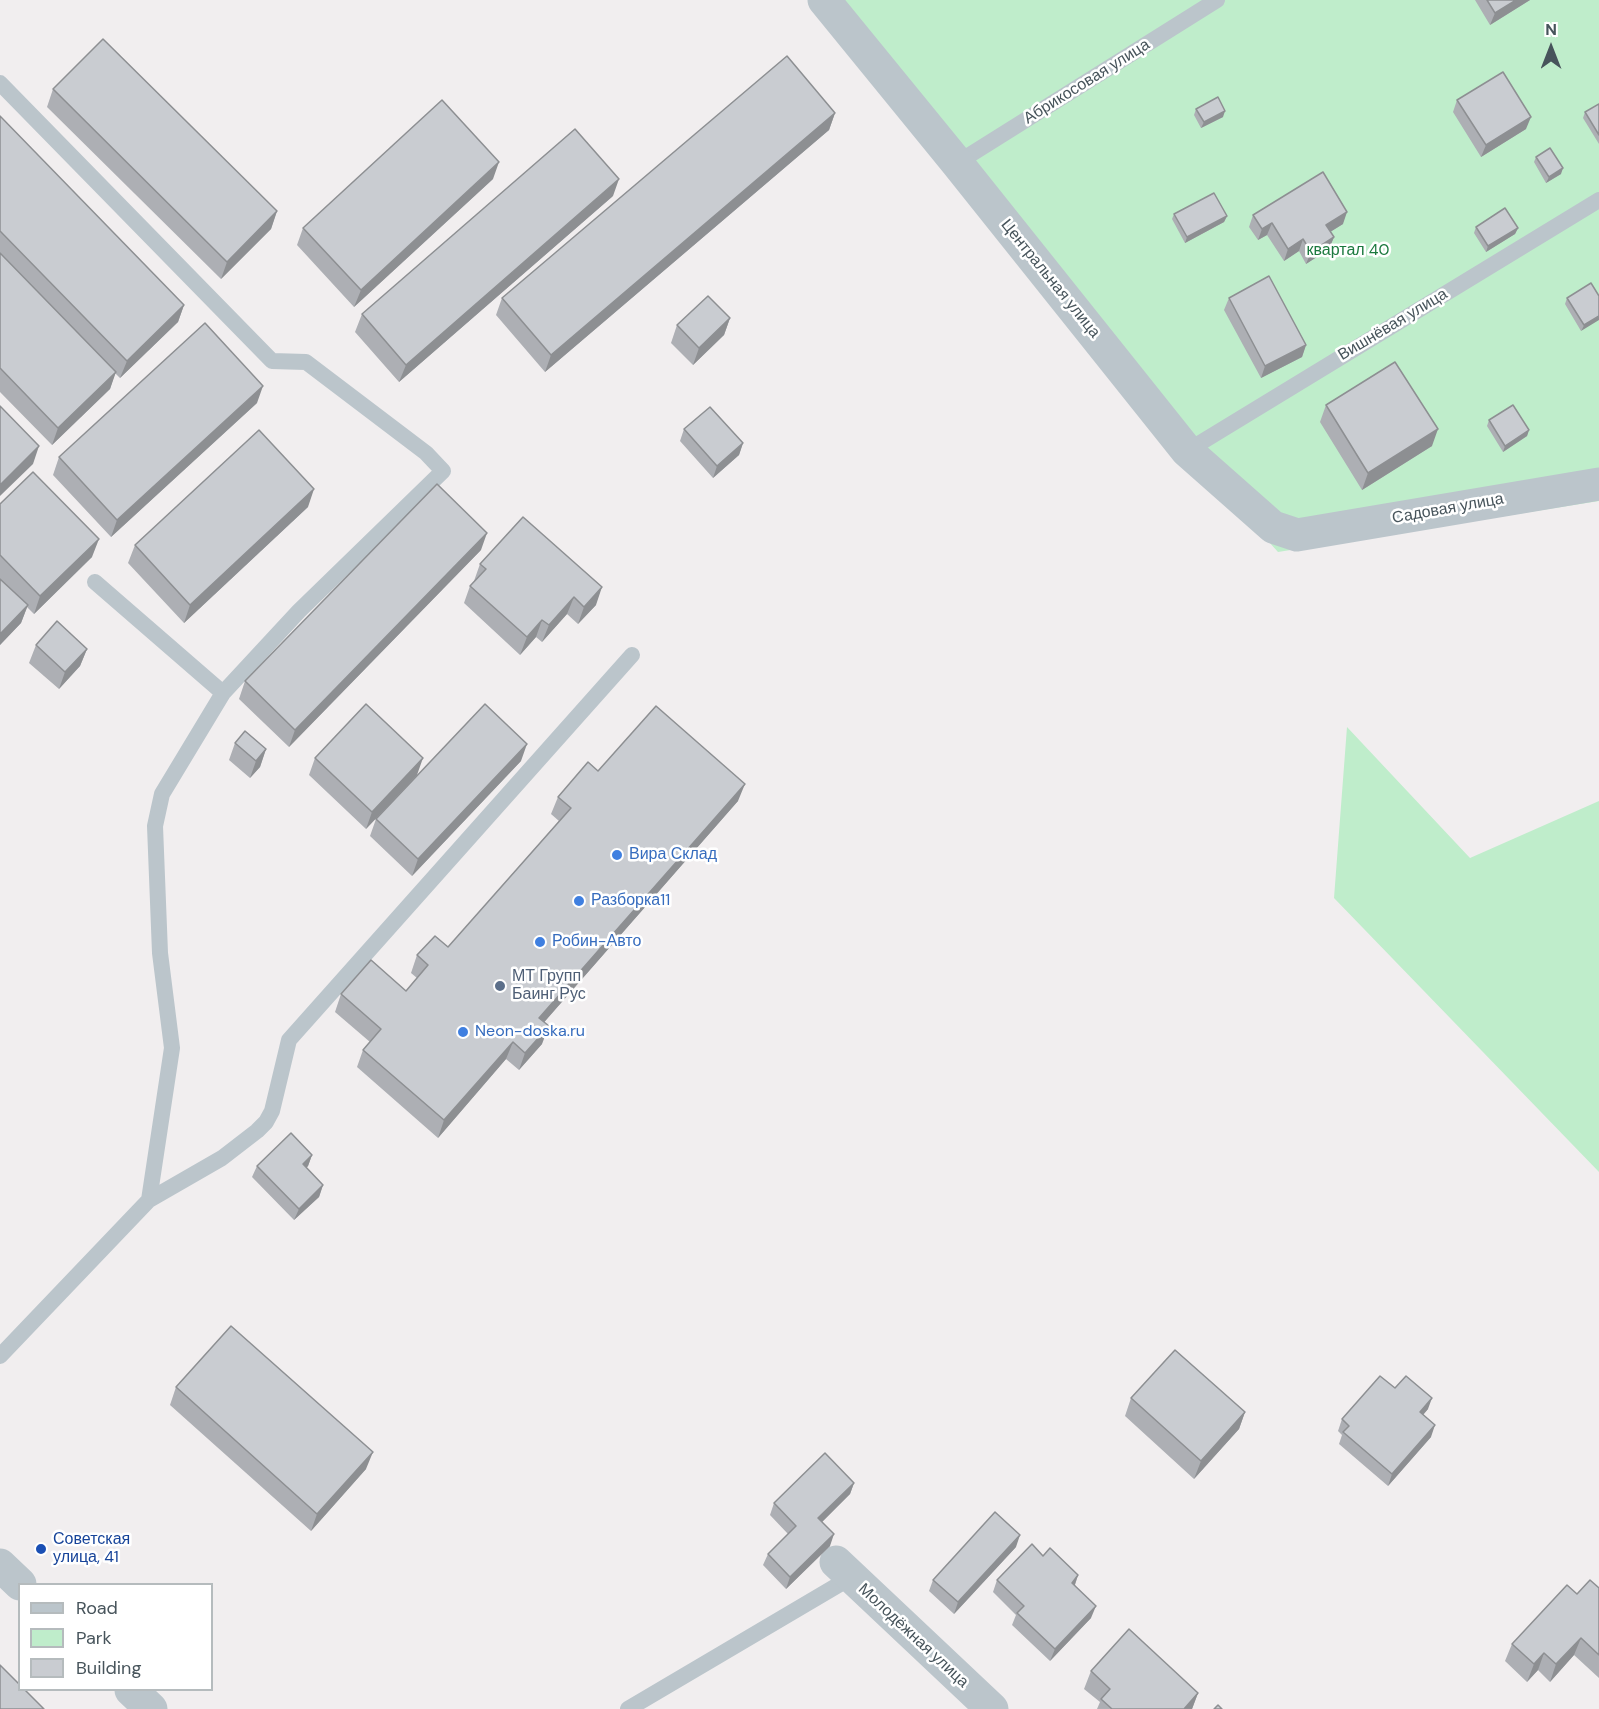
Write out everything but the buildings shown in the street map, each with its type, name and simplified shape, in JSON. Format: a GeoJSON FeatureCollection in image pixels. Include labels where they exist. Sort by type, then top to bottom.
{"type":"FeatureCollection","features":[{"type":"Feature","properties":{"kind":"street","name":"Центральная улица"},"geometry":{"type":"LineString","coordinates":[[824,0],[1187,451],[1272,527],[1297,535]]}},
{"type":"Feature","properties":{"kind":"street","name":"Садовая улица"},"geometry":{"type":"LineString","coordinates":[[1297,535],[1599,484]]}},
{"type":"Feature","properties":{"kind":"street"},"geometry":{"type":"LineString","coordinates":[[0,1565],[19,1583]]}},
{"type":"Feature","properties":{"kind":"street","name":"Молодёжная улица"},"geometry":{"type":"LineString","coordinates":[[843,1570],[992,1709]]}},
{"type":"Feature","properties":{"kind":"street"},"geometry":{"type":"LineString","coordinates":[[133,1691],[151,1709]]}},
{"type":"Feature","properties":{"kind":"lane","name":"Абрикосовая улица"},"geometry":{"type":"LineString","coordinates":[[957,163],[1217,0]]}},
{"type":"Feature","properties":{"kind":"lane"},"geometry":{"type":"LineString","coordinates":[[0,83],[272,361],[306,362],[426,453],[443,471],[298,612],[223,693],[162,794],[155,826],[160,953],[172,1048],[149,1200]]}},
{"type":"Feature","properties":{"kind":"lane","name":"Вишнёвая улица"},"geometry":{"type":"LineString","coordinates":[[1187,451],[1599,200]]}},
{"type":"Feature","properties":{"kind":"lane"},"geometry":{"type":"LineString","coordinates":[[95,582],[223,693]]}},
{"type":"Feature","properties":{"kind":"lane"},"geometry":{"type":"LineString","coordinates":[[0,1356],[149,1200],[222,1158],[266,1122],[272,1111],[289,1040],[632,655]]}},
{"type":"Feature","properties":{"kind":"lane"},"geometry":{"type":"LineString","coordinates":[[628,1709],[843,1570]]}},
{"type":"Feature","properties":{"kind":"green space","name":"квартал 40"},"geometry":{"type":"Polygon","coordinates":[[[824,0],[1599,0],[1599,501],[1278,552],[1187,451],[824,0]]]}},
{"type":"Feature","properties":{"kind":"green space"},"geometry":{"type":"Polygon","coordinates":[[[1347,727],[1470,858],[1599,801],[1599,1172],[1334,898],[1347,727]]]}},
{"type":"Feature","properties":{"kind":"place","name":"Вира Склад"},"geometry":{"type":"Point","coordinates":[617,855]}},
{"type":"Feature","properties":{"kind":"place","name":"Разборка11"},"geometry":{"type":"Point","coordinates":[579,901]}},
{"type":"Feature","properties":{"kind":"place","name":"Робин-Авто"},"geometry":{"type":"Point","coordinates":[540,942]}},
{"type":"Feature","properties":{"kind":"place","name":"МТ Групп Баинг Рус"},"geometry":{"type":"Point","coordinates":[500,986]}},
{"type":"Feature","properties":{"kind":"place","name":"Neon-doska.ru"},"geometry":{"type":"Point","coordinates":[463,1032]}},
{"type":"Feature","properties":{"kind":"place","name":"Советская улица, 41"},"geometry":{"type":"Point","coordinates":[41,1549]}}]}
